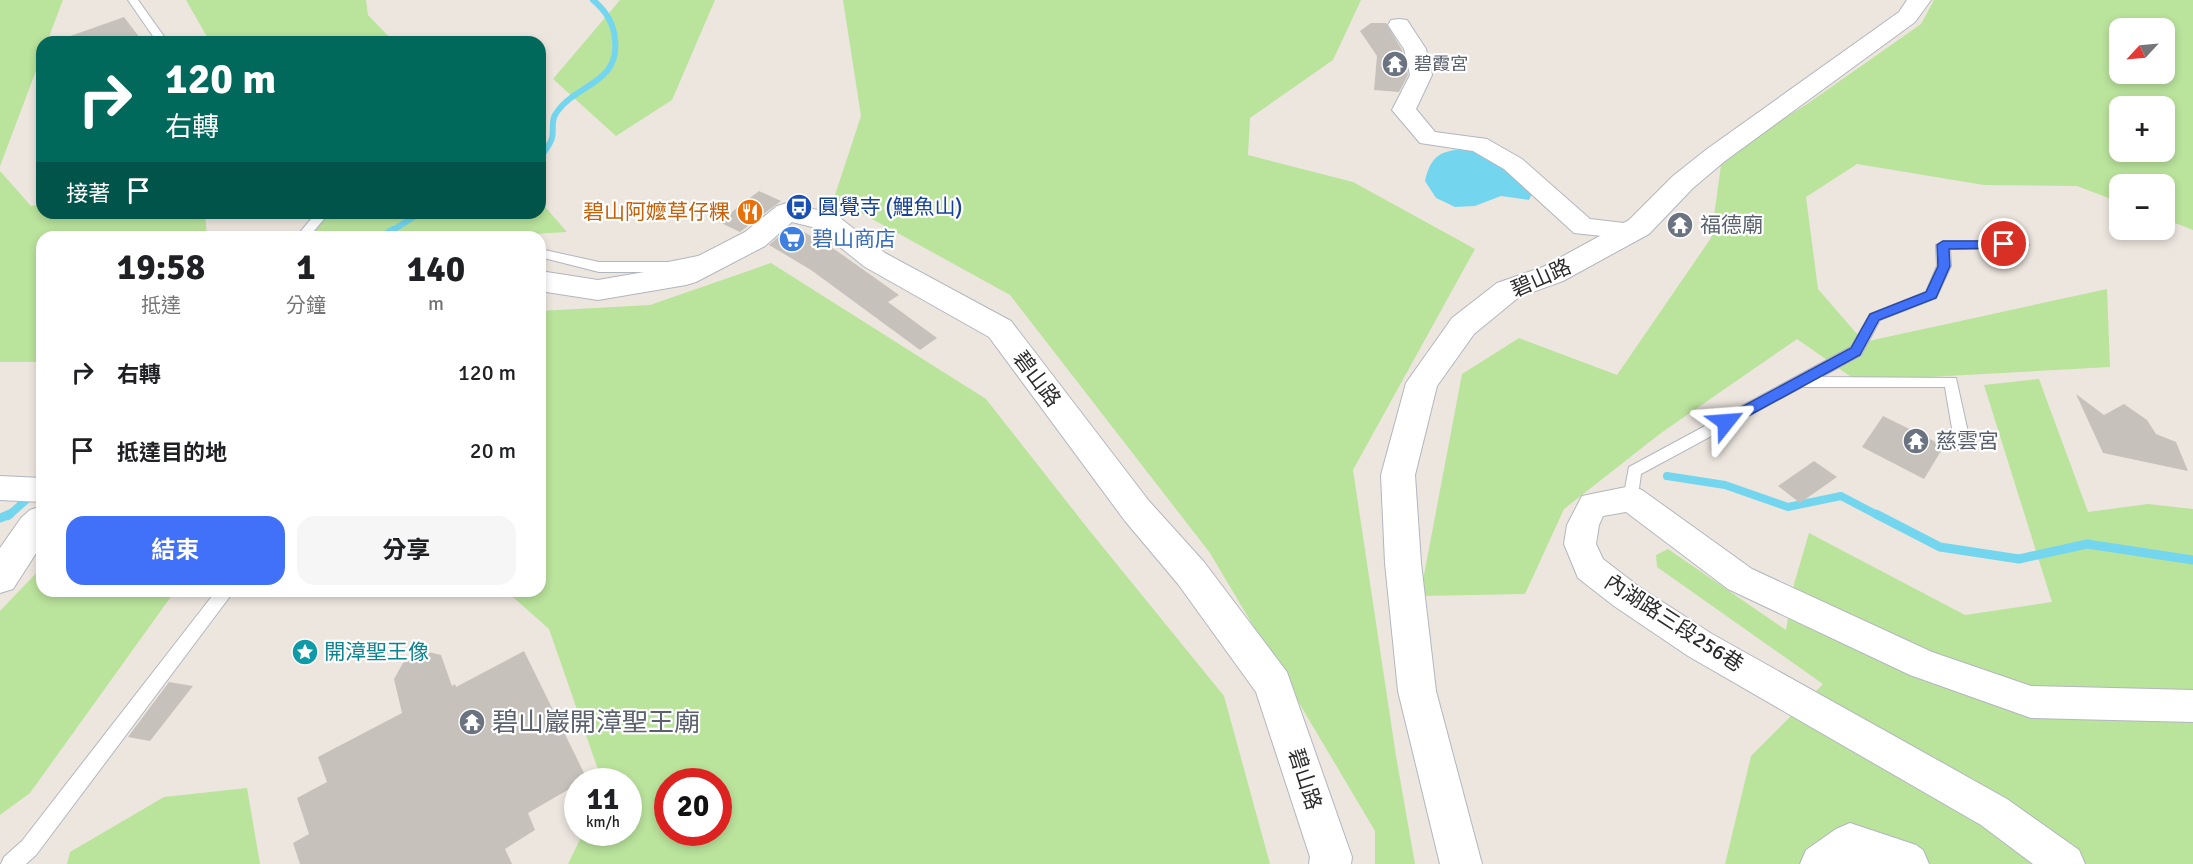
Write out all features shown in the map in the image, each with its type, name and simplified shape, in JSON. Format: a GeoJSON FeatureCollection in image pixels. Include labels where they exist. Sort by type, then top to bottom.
{"type":"FeatureCollection","features":[{"type":"Feature","properties":{"kind":"street","name":"碧山路"},"geometry":{"type":"LineString","coordinates":[[1461,864],[1418,691],[1403,563],[1398,476],[1422,383],[1462,326],[1508,290],[1553,274],[1639,228],[1683,182],[1716,154],[1907,16],[1919,0]]}},
{"type":"Feature","properties":{"kind":"street"},"geometry":{"type":"LineString","coordinates":[[1399,26],[1415,49],[1421,75],[1404,110],[1428,138],[1479,144],[1512,164],[1583,227],[1615,230],[1628,234]]}},
{"type":"Feature","properties":{"kind":"street","name":"碧山路"},"geometry":{"type":"LineString","coordinates":[[546,282],[598,290],[686,275],[755,239],[787,212],[825,222],[875,260],[1000,329],[1137,511],[1191,573],[1273,684],[1330,856],[1330,864]]}},
{"type":"Feature","properties":{"kind":"street"},"geometry":{"type":"LineString","coordinates":[[0,488],[36,490]]}},
{"type":"Feature","properties":{"kind":"street"},"geometry":{"type":"LineString","coordinates":[[1631,499],[1740,579],[1922,664],[2031,702],[2193,706]]}},
{"type":"Feature","properties":{"kind":"street","name":"內湖路三段256巷"},"geometry":{"type":"LineString","coordinates":[[1631,499],[1593,505],[1583,525],[1580,544],[1590,568],[1626,596],[1700,645],[1994,813],[2065,864]]}},
{"type":"Feature","properties":{"kind":"street"},"geometry":{"type":"LineString","coordinates":[[0,578],[36,525]]}},
{"type":"Feature","properties":{"kind":"street"},"geometry":{"type":"LineString","coordinates":[[1820,864],[1850,842],[1902,859],[1909,864]]}},
{"type":"Feature","properties":{"kind":"lane"},"geometry":{"type":"LineString","coordinates":[[133,0],[159,36]]}},
{"type":"Feature","properties":{"kind":"lane"},"geometry":{"type":"LineString","coordinates":[[307,231],[318,219]]}},
{"type":"Feature","properties":{"kind":"lane"},"geometry":{"type":"LineString","coordinates":[[1631,499],[1634,471],[1856,351],[1875,317],[1931,295],[1944,266],[1943,245],[2022,245]]}},
{"type":"Feature","properties":{"kind":"lane"},"geometry":{"type":"LineString","coordinates":[[546,254],[599,267],[668,267],[730,253]]}},
{"type":"Feature","properties":{"kind":"lane"},"geometry":{"type":"LineString","coordinates":[[1800,382],[1951,382],[1963,446]]}},
{"type":"Feature","properties":{"kind":"lane"},"geometry":{"type":"LineString","coordinates":[[11,864],[29,848],[221,597]]}},
{"type":"Feature","properties":{"kind":"green space"},"geometry":{"type":"Polygon","coordinates":[[[0,0],[63,0],[49,36],[36,36],[36,71],[0,166],[0,0]]]}},
{"type":"Feature","properties":{"kind":"green space"},"geometry":{"type":"Polygon","coordinates":[[[186,0],[366,0],[368,15],[388,36],[207,36],[186,0]]]}},
{"type":"Feature","properties":{"kind":"green space"},"geometry":{"type":"Polygon","coordinates":[[[620,0],[715,0],[672,100],[616,136],[553,79],[620,0]]]}},
{"type":"Feature","properties":{"kind":"green space"},"geometry":{"type":"Polygon","coordinates":[[[843,0],[1361,0],[1333,60],[1250,118],[1248,155],[1353,182],[1475,249],[1353,470],[1396,756],[1415,864],[1375,864],[1375,831],[1210,553],[1010,295],[834,198],[861,116],[843,0]]]}},
{"type":"Feature","properties":{"kind":"green space"},"geometry":{"type":"Polygon","coordinates":[[[1934,0],[2193,0],[2193,230],[2175,223],[2175,174],[2109,174],[2109,198],[2077,186],[1984,185],[1857,164],[1806,197],[1818,289],[1864,342],[2107,289],[2110,367],[1857,381],[1797,339],[1661,433],[1564,509],[1525,594],[1420,596],[1462,374],[1519,338],[1617,375],[1711,238],[1722,158],[1807,104],[1921,24],[1934,0]]]}},
{"type":"Feature","properties":{"kind":"green space"},"geometry":{"type":"Polygon","coordinates":[[[0,171],[31,206],[36,205],[36,219],[206,219],[206,231],[36,231],[36,362],[0,362],[0,171]]]}},
{"type":"Feature","properties":{"kind":"green space"},"geometry":{"type":"Polygon","coordinates":[[[546,208],[567,232],[314,231],[313,219],[546,219],[546,208]]]}},
{"type":"Feature","properties":{"kind":"green space"},"geometry":{"type":"Polygon","coordinates":[[[771,263],[986,399],[1224,696],[1270,864],[568,864],[577,846],[642,846],[642,768],[597,768],[549,629],[513,597],[546,597],[546,311],[650,305],[771,263]]]}},
{"type":"Feature","properties":{"kind":"green space"},"geometry":{"type":"Polygon","coordinates":[[[2039,379],[2088,512],[2148,504],[2193,509],[2193,864],[1725,864],[1751,756],[1823,684],[1657,567],[1656,555],[1668,549],[1786,630],[1794,584],[1809,533],[1965,615],[2052,602],[1984,385],[2039,379]]]}},
{"type":"Feature","properties":{"kind":"green space"},"geometry":{"type":"Polygon","coordinates":[[[36,573],[36,597],[171,597],[30,793],[0,815],[0,611],[36,573]]]}},
{"type":"Feature","properties":{"kind":"green space"},"geometry":{"type":"Polygon","coordinates":[[[247,788],[260,864],[67,864],[70,852],[164,797],[247,788]]]}},
{"type":"Feature","properties":{"kind":"water"},"geometry":{"type":"Polygon","coordinates":[[[1474,149],[1536,185],[1529,200],[1501,196],[1475,206],[1455,207],[1436,198],[1425,181],[1432,163],[1448,151],[1474,149]]]}},
{"type":"Feature","properties":{"kind":"building"},"geometry":{"type":"Polygon","coordinates":[[[124,17],[138,36],[70,36],[124,17]]]}},
{"type":"Feature","properties":{"kind":"building","name":"碧霞宮"},"geometry":{"type":"Polygon","coordinates":[[[1371,23],[1386,23],[1402,50],[1408,75],[1399,92],[1374,90],[1377,56],[1360,31],[1371,23]]]}},
{"type":"Feature","properties":{"kind":"building","name":"碧山阿嬤草仔粿"},"geometry":{"type":"Polygon","coordinates":[[[759,191],[781,201],[740,232],[719,222],[759,191]]]}},
{"type":"Feature","properties":{"kind":"building"},"geometry":{"type":"Polygon","coordinates":[[[792,225],[837,251],[899,295],[888,302],[937,338],[920,350],[811,270],[769,245],[792,225]]]}},
{"type":"Feature","properties":{"kind":"building"},"geometry":{"type":"Polygon","coordinates":[[[2076,394],[2104,415],[2124,404],[2147,420],[2156,434],[2176,442],[2188,471],[2103,453],[2076,394]]]}},
{"type":"Feature","properties":{"kind":"building"},"geometry":{"type":"Polygon","coordinates":[[[1883,416],[1944,446],[1924,479],[1862,447],[1883,416]]]}},
{"type":"Feature","properties":{"kind":"building"},"geometry":{"type":"Polygon","coordinates":[[[1814,461],[1837,477],[1800,503],[1778,486],[1814,461]]]}},
{"type":"Feature","properties":{"kind":"building","name":"碧山巖開漳聖王廟"},"geometry":{"type":"Polygon","coordinates":[[[424,651],[441,655],[452,686],[455,684],[456,687],[524,651],[582,768],[564,768],[564,792],[528,813],[535,830],[505,849],[512,864],[300,864],[293,843],[309,834],[297,798],[327,782],[318,757],[402,713],[394,679],[403,663],[424,651]]]}},
{"type":"Feature","properties":{"kind":"building"},"geometry":{"type":"Polygon","coordinates":[[[169,682],[193,686],[150,741],[128,737],[169,682]]]}},
{"type":"Feature","properties":{"kind":"waterway"},"geometry":{"type":"LineString","coordinates":[[546,149],[552,138],[555,115],[563,105],[603,75],[615,55],[615,40],[611,23],[593,0]]}},
{"type":"Feature","properties":{"kind":"waterway"},"geometry":{"type":"LineString","coordinates":[[392,231],[411,219]]}},
{"type":"Feature","properties":{"kind":"waterway"},"geometry":{"type":"LineString","coordinates":[[1667,476],[1725,485],[1788,507],[1841,496],[1879,516]]}},
{"type":"Feature","properties":{"kind":"waterway"},"geometry":{"type":"LineString","coordinates":[[8,516],[36,491]]}},
{"type":"Feature","properties":{"kind":"waterway"},"geometry":{"type":"LineString","coordinates":[[0,518],[10,514]]}},
{"type":"Feature","properties":{"kind":"waterway"},"geometry":{"type":"LineString","coordinates":[[1876,514],[1940,547],[2019,559],[2087,544],[2193,560]]}},
{"type":"Feature","properties":{"kind":"place","name":"碧霞宮"},"geometry":{"type":"Point","coordinates":[1395,64]}},
{"type":"Feature","properties":{"kind":"place","name":"圓覺寺 (鯉魚山)"},"geometry":{"type":"Point","coordinates":[799,207]}},
{"type":"Feature","properties":{"kind":"place","name":"碧山阿嬤草仔粿"},"geometry":{"type":"Point","coordinates":[750,212]}},
{"type":"Feature","properties":{"kind":"place","name":"福德廟"},"geometry":{"type":"Point","coordinates":[1680,225]}},
{"type":"Feature","properties":{"kind":"place","name":"碧山商店"},"geometry":{"type":"Point","coordinates":[792,239]}},
{"type":"Feature","properties":{"kind":"place","name":"慈雲宮"},"geometry":{"type":"Point","coordinates":[1916,441]}},
{"type":"Feature","properties":{"kind":"place","name":"開漳聖王像"},"geometry":{"type":"Point","coordinates":[305,652]}},
{"type":"Feature","properties":{"kind":"place","name":"碧山巖開漳聖王廟"},"geometry":{"type":"Point","coordinates":[472,722]}},
{"type":"Feature","properties":{"kind":"route"},"geometry":{"type":"LineString","coordinates":[[1726,422],[1856,351],[1875,317],[1931,295],[1944,266],[1943,245],[2004,244]]}}]}
